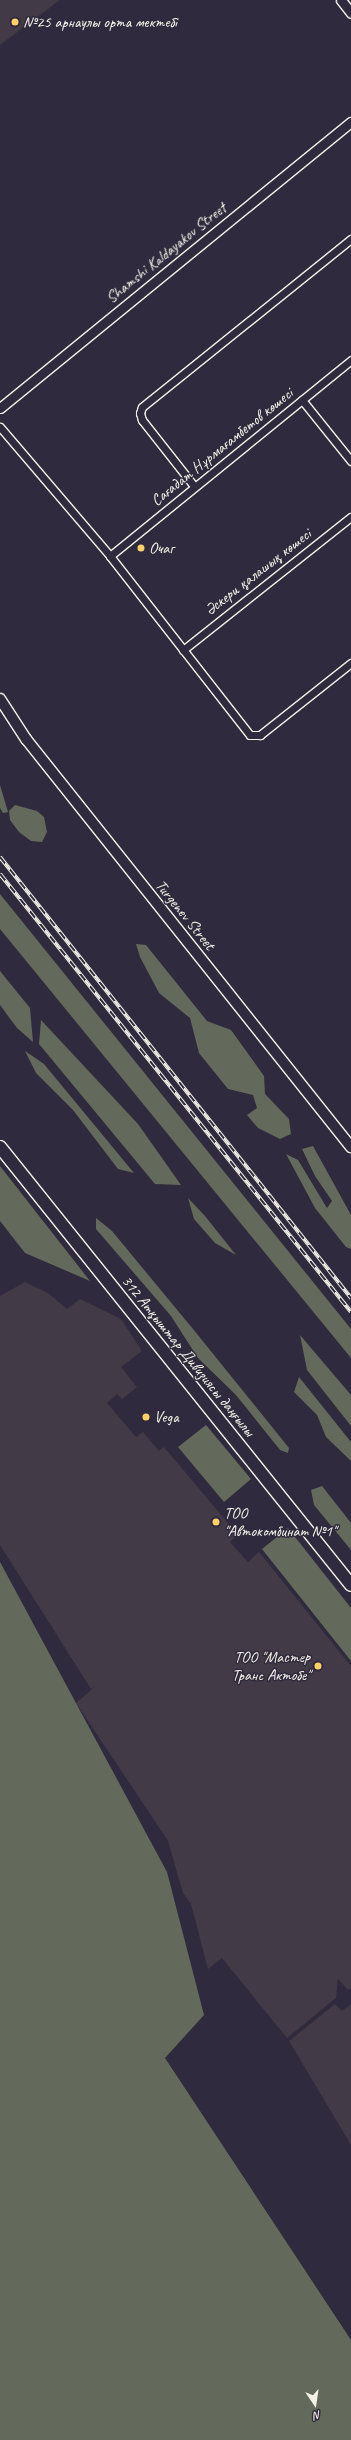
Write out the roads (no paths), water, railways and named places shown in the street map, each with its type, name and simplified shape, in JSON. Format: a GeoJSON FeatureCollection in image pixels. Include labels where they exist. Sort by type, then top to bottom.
{"type":"FeatureCollection","features":[{"type":"Feature","properties":{"kind":"highway","name":"312 Атқыштар Дивизиясы даңғылы"},"geometry":{"type":"LineString","coordinates":[[0,1147],[351,1585]]}},
{"type":"Feature","properties":{"kind":"main road","name":"Turgenev Street"},"geometry":{"type":"LineString","coordinates":[[0,699],[26,739],[351,1148]]}},
{"type":"Feature","properties":{"kind":"street"},"geometry":{"type":"LineString","coordinates":[[341,0],[351,13]]}},
{"type":"Feature","properties":{"kind":"street","name":"Shamshi Kaldayakov Street"},"geometry":{"type":"LineString","coordinates":[[0,408],[351,122]]}},
{"type":"Feature","properties":{"kind":"street"},"geometry":{"type":"LineString","coordinates":[[194,486],[142,420],[140,413],[142,407],[351,239]]}},
{"type":"Feature","properties":{"kind":"street","name":"Сағадат Нұрмағамбетов көшесі"},"geometry":{"type":"LineString","coordinates":[[110,556],[194,486],[351,360]]}},
{"type":"Feature","properties":{"kind":"street"},"geometry":{"type":"LineString","coordinates":[[302,400],[351,461]]}},
{"type":"Feature","properties":{"kind":"street"},"geometry":{"type":"LineString","coordinates":[[0,427],[110,556],[250,734],[255,736],[351,663]]}},
{"type":"Feature","properties":{"kind":"street","name":"Әскери қалашық көшесі"},"geometry":{"type":"LineString","coordinates":[[183,650],[351,517]]}},
{"type":"Feature","properties":{"kind":"railway"},"geometry":{"type":"LineString","coordinates":[[0,857],[351,1298]]}},
{"type":"Feature","properties":{"kind":"railway"},"geometry":{"type":"LineString","coordinates":[[0,874],[351,1312]]}},
{"type":"Feature","properties":{"kind":"place","name":"№25 арнаулы орта мектебі"},"geometry":{"type":"Point","coordinates":[15,22]}},
{"type":"Feature","properties":{"kind":"place","name":"Очаг"},"geometry":{"type":"Point","coordinates":[141,548]}},
{"type":"Feature","properties":{"kind":"place","name":"Vega"},"geometry":{"type":"Point","coordinates":[146,1417]}},
{"type":"Feature","properties":{"kind":"place","name":"ТОО \"Автокомбинат №1\""},"geometry":{"type":"Point","coordinates":[216,1522]}},
{"type":"Feature","properties":{"kind":"place","name":"ТОО \"Мастер Транс Актобе\""},"geometry":{"type":"Point","coordinates":[318,1666]}}]}
